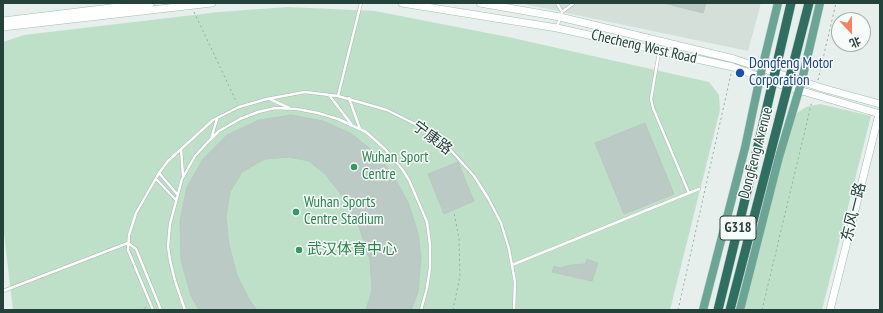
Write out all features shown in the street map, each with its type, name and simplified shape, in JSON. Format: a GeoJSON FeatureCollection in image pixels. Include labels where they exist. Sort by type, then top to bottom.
{"type":"FeatureCollection","features":[{"type":"Feature","properties":{"kind":"highway","name":"DongFeng Avenue"},"geometry":{"type":"LineString","coordinates":[[718,310],[792,3]]}},
{"type":"Feature","properties":{"kind":"highway","name":"DongFeng Avenue"},"geometry":{"type":"LineString","coordinates":[[730,310],[809,3]]}},
{"type":"Feature","properties":{"kind":"main road"},"geometry":{"type":"LineString","coordinates":[[3,20],[151,3]]}},
{"type":"Feature","properties":{"kind":"main road"},"geometry":{"type":"LineString","coordinates":[[3,27],[212,3]]}},
{"type":"Feature","properties":{"kind":"main road","name":"Checheng West Road"},"geometry":{"type":"LineString","coordinates":[[402,3],[557,28],[732,67],[782,85],[880,114]]}},
{"type":"Feature","properties":{"kind":"main road","name":"Checheng West Road"},"geometry":{"type":"LineString","coordinates":[[480,3],[561,14],[734,59],[880,104]]}},
{"type":"Feature","properties":{"kind":"main road"},"geometry":{"type":"LineString","coordinates":[[703,310],[745,148],[760,76],[778,3]]}},
{"type":"Feature","properties":{"kind":"main road"},"geometry":{"type":"LineString","coordinates":[[740,310],[779,157],[802,80],[820,3]]}},
{"type":"Feature","properties":{"kind":"main road","name":"东风一路"},"geometry":{"type":"LineString","coordinates":[[830,310],[880,114]]}},
{"type":"Feature","properties":{"kind":"lane"},"geometry":{"type":"LineString","coordinates":[[338,96],[361,3]]}},
{"type":"Feature","properties":{"kind":"lane"},"geometry":{"type":"LineString","coordinates":[[557,3],[561,14]]}},
{"type":"Feature","properties":{"kind":"lane"},"geometry":{"type":"LineString","coordinates":[[557,28],[561,14],[574,3]]}},
{"type":"Feature","properties":{"kind":"lane"},"geometry":{"type":"LineString","coordinates":[[659,51],[651,98],[653,108],[689,193]]}},
{"type":"Feature","properties":{"kind":"lane","name":"宁康路"},"geometry":{"type":"LineString","coordinates":[[128,243],[136,213],[159,173],[168,161],[213,120],[239,107],[305,92],[338,96],[387,110],[421,127],[447,146],[474,176],[501,223],[509,250],[515,282],[514,310]]}},
{"type":"Feature","properties":{"kind":"lane"},"geometry":{"type":"LineString","coordinates":[[329,95],[353,126]]}},
{"type":"Feature","properties":{"kind":"lane"},"geometry":{"type":"LineString","coordinates":[[349,98],[360,130]]}},
{"type":"Feature","properties":{"kind":"lane"},"geometry":{"type":"LineString","coordinates":[[270,99],[291,109]]}},
{"type":"Feature","properties":{"kind":"lane"},"geometry":{"type":"LineString","coordinates":[[185,310],[175,281],[168,246],[170,224],[177,194],[183,177],[195,156],[210,139],[229,125],[258,112],[275,108],[318,113],[338,119],[366,132],[385,149],[410,180],[427,222],[430,245],[430,268],[427,288],[421,310]]}},
{"type":"Feature","properties":{"kind":"lane"},"geometry":{"type":"LineString","coordinates":[[210,139],[217,118]]}},
{"type":"Feature","properties":{"kind":"lane"},"geometry":{"type":"LineString","coordinates":[[181,149],[183,177]]}},
{"type":"Feature","properties":{"kind":"lane"},"geometry":{"type":"LineString","coordinates":[[159,173],[177,194]]}},
{"type":"Feature","properties":{"kind":"lane"},"geometry":{"type":"LineString","coordinates":[[156,178],[176,200]]}},
{"type":"Feature","properties":{"kind":"lane"},"geometry":{"type":"LineString","coordinates":[[512,265],[699,189]]}},
{"type":"Feature","properties":{"kind":"lane"},"geometry":{"type":"LineString","coordinates":[[3,291],[128,243]]}},
{"type":"Feature","properties":{"kind":"lane"},"geometry":{"type":"LineString","coordinates":[[128,243],[128,250],[153,310]]}},
{"type":"Feature","properties":{"kind":"lane"},"geometry":{"type":"LineString","coordinates":[[128,243],[136,249],[161,310]]}},
{"type":"Feature","properties":{"kind":"path"},"geometry":{"type":"LineString","coordinates":[[817,85],[836,3]]}},
{"type":"Feature","properties":{"kind":"path"},"geometry":{"type":"LineString","coordinates":[[191,5],[239,107]]}},
{"type":"Feature","properties":{"kind":"path"},"geometry":{"type":"LineString","coordinates":[[678,310],[732,67]]}},
{"type":"Feature","properties":{"kind":"path"},"geometry":{"type":"LineString","coordinates":[[762,310],[814,94]]}},
{"type":"Feature","properties":{"kind":"path"},"geometry":{"type":"LineString","coordinates":[[453,310],[460,276],[459,238],[454,213]]}},
{"type":"Feature","properties":{"kind":"path"},"geometry":{"type":"LineString","coordinates":[[140,310],[151,305]]}},
{"type":"Feature","properties":{"kind":"shaded area"},"geometry":{"type":"Polygon","coordinates":[[[519,3],[761,3],[748,51],[519,3]]]}},
{"type":"Feature","properties":{"kind":"green space","name":"Wuhan Sport Centre"},"geometry":{"type":"Polygon","coordinates":[[[288,7],[375,11],[508,37],[709,82],[719,95],[720,110],[670,310],[13,310],[3,225],[3,42],[24,35],[219,12],[288,7]]]}},
{"type":"Feature","properties":{"kind":"green space"},"geometry":{"type":"Polygon","coordinates":[[[820,104],[871,116],[822,310],[741,310],[794,115],[806,107],[820,104]]]}},
{"type":"Feature","properties":{"kind":"building"},"geometry":{"type":"Polygon","coordinates":[[[663,3],[706,3],[703,13],[663,3]]]}},
{"type":"Feature","properties":{"kind":"building"},"geometry":{"type":"Polygon","coordinates":[[[291,115],[323,121],[350,133],[372,150],[392,173],[408,202],[418,233],[421,258],[418,292],[411,310],[366,310],[372,290],[370,260],[359,227],[343,197],[325,174],[309,161],[289,157],[265,159],[242,172],[230,192],[226,217],[229,245],[237,275],[250,301],[257,310],[199,310],[191,296],[181,260],[180,221],[187,187],[203,159],[227,135],[259,120],[291,115]]]}},
{"type":"Feature","properties":{"kind":"building"},"geometry":{"type":"Polygon","coordinates":[[[645,123],[674,194],[624,214],[595,143],[645,123]]]}},
{"type":"Feature","properties":{"kind":"building"},"geometry":{"type":"Polygon","coordinates":[[[458,162],[474,201],[444,214],[428,174],[458,162]]]}},
{"type":"Feature","properties":{"kind":"building"},"geometry":{"type":"Polygon","coordinates":[[[587,259],[598,263],[592,281],[552,272],[554,266],[560,268],[570,265],[585,264],[587,259]]]}},
{"type":"Feature","properties":{"kind":"place","name":"Dongfeng Motor Corporation"},"geometry":{"type":"Point","coordinates":[740,73]}},
{"type":"Feature","properties":{"kind":"place","name":"Wuhan Sport Centre"},"geometry":{"type":"Point","coordinates":[354,167]}},
{"type":"Feature","properties":{"kind":"place","name":"Wuhan Sports Centre Stadium"},"geometry":{"type":"Point","coordinates":[296,212]}},
{"type":"Feature","properties":{"kind":"place","name":"武汉体育中心"},"geometry":{"type":"Point","coordinates":[299,250]}}]}
